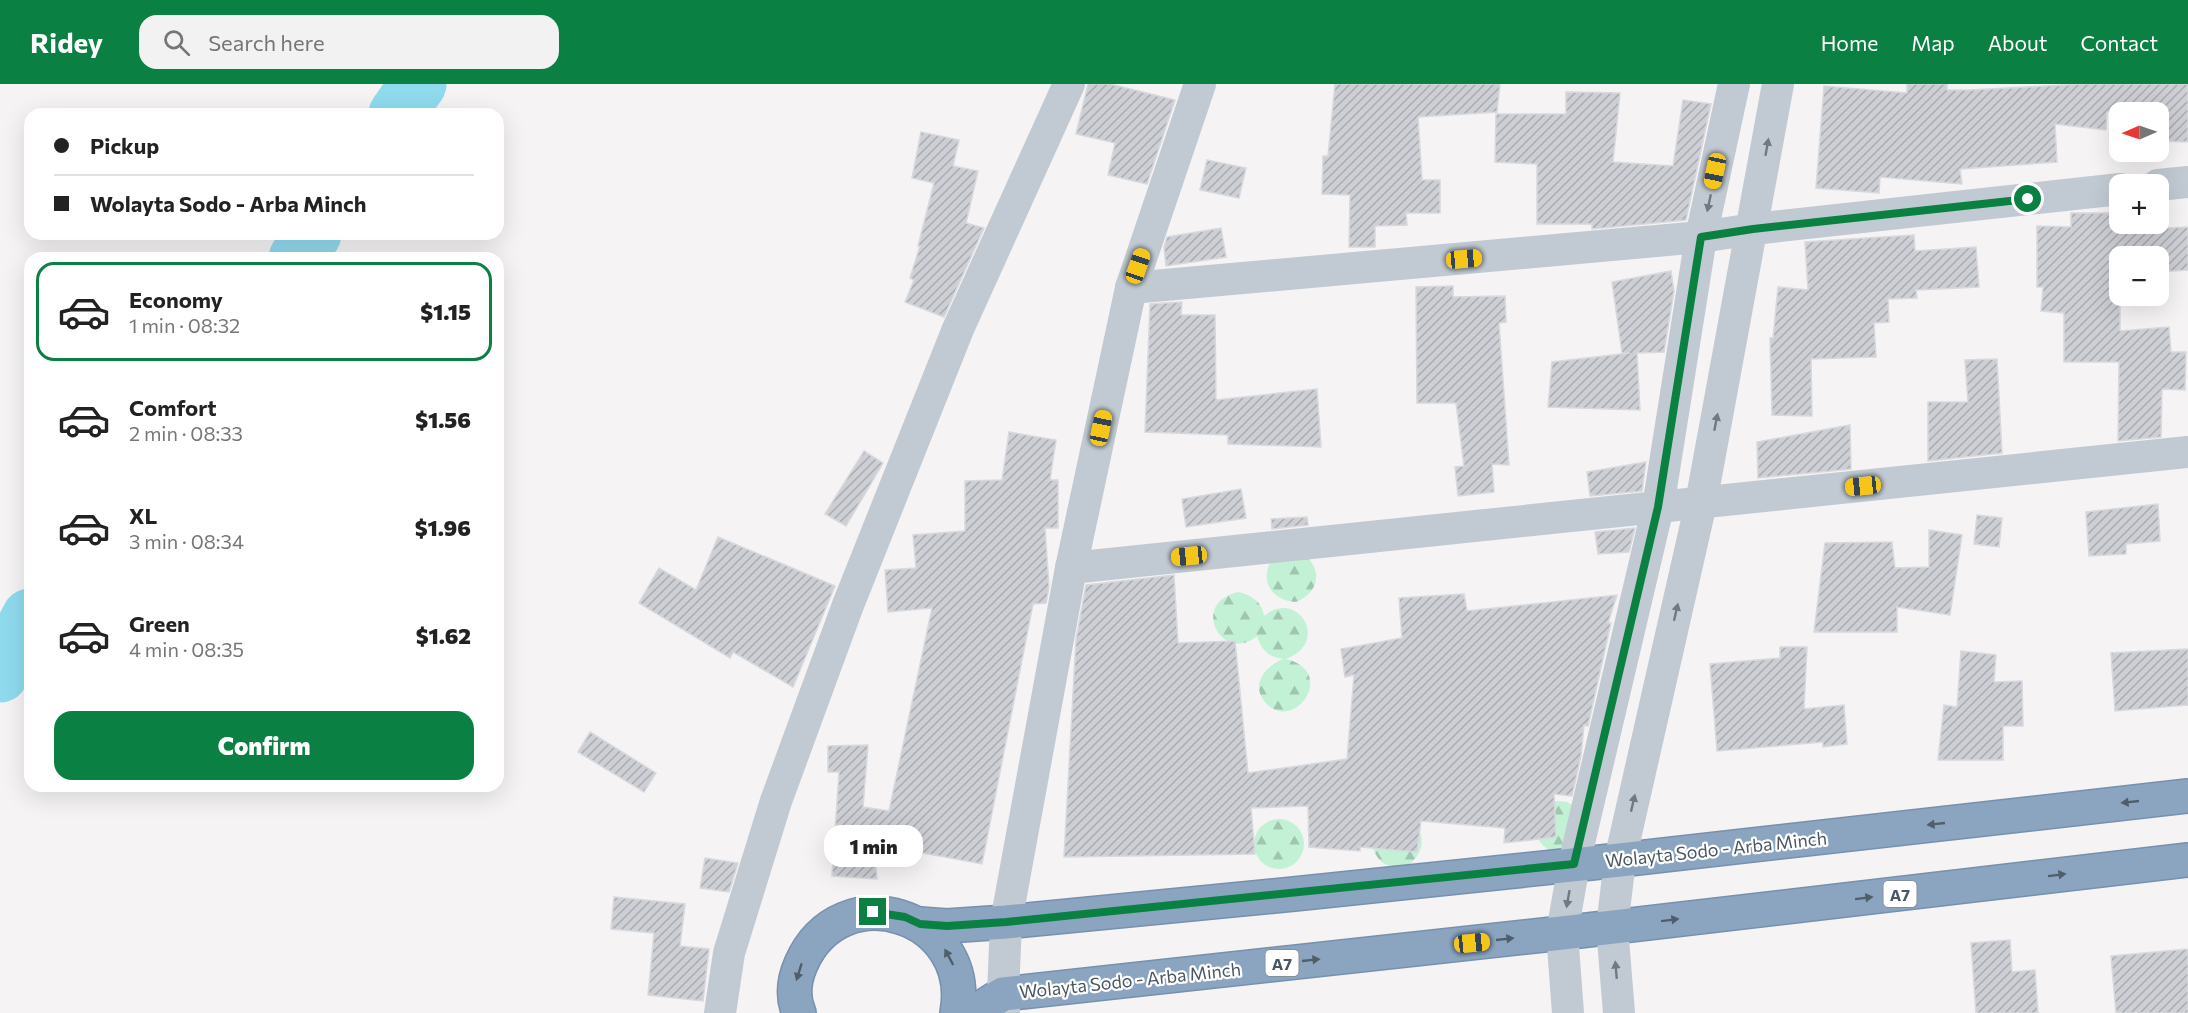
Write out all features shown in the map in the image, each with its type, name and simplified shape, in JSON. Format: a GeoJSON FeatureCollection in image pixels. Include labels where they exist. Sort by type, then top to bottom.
{"type":"FeatureCollection","features":[{"type":"Feature","properties":{"kind":"highway","name":"Wolayta Sodo - Arba Minch"},"geometry":{"type":"LineString","coordinates":[[920,924],[947,926],[1006,922],[1620,860],[2188,796]]}},
{"type":"Feature","properties":{"kind":"highway","name":"Wolayta Sodo - Arba Minch"},"geometry":{"type":"LineString","coordinates":[[1003,1003],[1562,933],[2188,860]]}},
{"type":"Feature","properties":{"kind":"highway","name":"Wolayta Sodo - Arba Minch"},"geometry":{"type":"LineString","coordinates":[[799,1013],[794,1002],[795,986],[798,969],[810,947],[827,929],[841,921],[873,912],[905,917],[920,924],[942,944],[955,969],[960,997],[957,1013]]}},
{"type":"Feature","properties":{"kind":"highway","name":"A7"},"geometry":{"type":"LineString","coordinates":[[973,1013],[1003,1003]]}},
{"type":"Feature","properties":{"kind":"street"},"geometry":{"type":"LineString","coordinates":[[720,1013],[729,952],[776,801],[848,604],[958,328],[1069,84]]}},
{"type":"Feature","properties":{"kind":"street"},"geometry":{"type":"LineString","coordinates":[[1003,1003],[1006,922],[1071,568],[1131,288],[1200,84]]}},
{"type":"Feature","properties":{"kind":"street"},"geometry":{"type":"LineString","coordinates":[[1568,1013],[1562,933],[1574,864],[1658,507],[1701,237],[1734,84]]}},
{"type":"Feature","properties":{"kind":"street"},"geometry":{"type":"LineString","coordinates":[[1619,1013],[1612,927],[1620,860],[1701,502],[1778,84]]}},
{"type":"Feature","properties":{"kind":"street"},"geometry":{"type":"LineString","coordinates":[[2169,184],[2188,182]]}},
{"type":"Feature","properties":{"kind":"street"},"geometry":{"type":"LineString","coordinates":[[1131,288],[1701,237],[1753,229],[2109,190]]}},
{"type":"Feature","properties":{"kind":"street"},"geometry":{"type":"LineString","coordinates":[[1071,568],[2188,452]]}},
{"type":"Feature","properties":{"kind":"green space"},"geometry":{"type":"Polygon","coordinates":[[[1306,556],[1315,569],[1316,582],[1313,588],[1296,602],[1275,595],[1267,578],[1270,563],[1306,556]]]}},
{"type":"Feature","properties":{"kind":"green space"},"geometry":{"type":"Polygon","coordinates":[[[1238,592],[1256,600],[1264,616],[1276,609],[1287,608],[1304,620],[1308,630],[1306,641],[1300,651],[1286,659],[1301,666],[1309,676],[1310,687],[1306,698],[1298,706],[1288,711],[1276,710],[1265,702],[1259,689],[1262,676],[1266,671],[1283,659],[1266,652],[1257,636],[1244,643],[1232,643],[1223,638],[1216,629],[1213,618],[1215,608],[1223,598],[1238,592]]]}},
{"type":"Feature","properties":{"kind":"green space"},"geometry":{"type":"Polygon","coordinates":[[[1558,801],[1574,806],[1579,843],[1566,848],[1550,850],[1536,836],[1551,802],[1558,801]]]}},
{"type":"Feature","properties":{"kind":"green space"},"geometry":{"type":"Polygon","coordinates":[[[1284,819],[1297,826],[1303,834],[1303,854],[1297,862],[1289,868],[1274,869],[1261,862],[1255,854],[1254,839],[1261,826],[1269,820],[1284,819]]]}},
{"type":"Feature","properties":{"kind":"green space"},"geometry":{"type":"Polygon","coordinates":[[[1418,827],[1421,847],[1410,864],[1391,866],[1377,857],[1372,844],[1418,827]]]}},
{"type":"Feature","properties":{"kind":"building"},"geometry":{"type":"Polygon","coordinates":[[[1088,84],[1110,84],[1175,100],[1147,184],[1108,175],[1115,143],[1076,134],[1088,84]]]}},
{"type":"Feature","properties":{"kind":"building"},"geometry":{"type":"Polygon","coordinates":[[[1335,84],[1500,84],[1497,112],[1418,117],[1422,180],[1440,180],[1440,213],[1406,213],[1407,225],[1375,226],[1375,247],[1349,247],[1350,195],[1322,194],[1323,156],[1328,156],[1335,84]]]}},
{"type":"Feature","properties":{"kind":"building"},"geometry":{"type":"Polygon","coordinates":[[[1907,84],[1947,84],[1947,90],[1971,90],[2083,84],[2188,84],[2188,142],[2169,141],[2169,102],[2109,102],[2106,130],[2055,124],[2057,162],[1960,169],[1962,184],[1880,177],[1879,193],[1816,188],[1824,86],[1907,93],[1907,84]]]}},
{"type":"Feature","properties":{"kind":"building"},"geometry":{"type":"Polygon","coordinates":[[[1566,92],[1620,93],[1613,162],[1673,166],[1683,100],[1711,104],[1686,220],[1592,229],[1592,224],[1537,224],[1537,164],[1495,162],[1496,114],[1566,114],[1566,92]]]}},
{"type":"Feature","properties":{"kind":"building"},"geometry":{"type":"Polygon","coordinates":[[[921,132],[959,140],[953,166],[978,171],[966,223],[984,228],[944,317],[905,302],[914,280],[910,278],[920,246],[918,246],[934,183],[912,178],[921,132]]]}},
{"type":"Feature","properties":{"kind":"building"},"geometry":{"type":"Polygon","coordinates":[[[1207,160],[1246,168],[1239,198],[1200,190],[1207,160]]]}},
{"type":"Feature","properties":{"kind":"building"},"geometry":{"type":"Polygon","coordinates":[[[2071,213],[2109,213],[2109,234],[2169,234],[2169,228],[2188,227],[2188,270],[2169,271],[2169,246],[2109,246],[2109,306],[2120,306],[2120,331],[2169,327],[2171,352],[2186,352],[2185,390],[2162,389],[2161,437],[2118,441],[2119,362],[2064,362],[2064,313],[2041,311],[2043,287],[2037,287],[2037,226],[2071,227],[2071,213]]]}},
{"type":"Feature","properties":{"kind":"building"},"geometry":{"type":"Polygon","coordinates":[[[1221,228],[1226,257],[1166,266],[1164,247],[1167,237],[1221,228]]]}},
{"type":"Feature","properties":{"kind":"building"},"geometry":{"type":"Polygon","coordinates":[[[1914,235],[1915,251],[1976,247],[1979,287],[1916,290],[1917,298],[1888,299],[1889,322],[1874,323],[1876,357],[1811,359],[1812,416],[1772,415],[1770,338],[1773,338],[1778,287],[1808,290],[1805,242],[1914,235]]]}},
{"type":"Feature","properties":{"kind":"building"},"geometry":{"type":"Polygon","coordinates":[[[1671,271],[1674,291],[1664,352],[1637,353],[1640,410],[1548,407],[1552,362],[1630,353],[1622,353],[1612,282],[1671,271]]]}},
{"type":"Feature","properties":{"kind":"building"},"geometry":{"type":"Polygon","coordinates":[[[1453,286],[1453,297],[1505,296],[1506,322],[1499,323],[1509,465],[1492,464],[1494,492],[1458,496],[1455,467],[1464,466],[1456,403],[1417,403],[1416,287],[1453,286]]]}},
{"type":"Feature","properties":{"kind":"building"},"geometry":{"type":"Polygon","coordinates":[[[1182,302],[1181,315],[1215,315],[1216,400],[1317,389],[1321,447],[1228,444],[1228,435],[1145,432],[1150,304],[1182,302]]]}},
{"type":"Feature","properties":{"kind":"building"},"geometry":{"type":"Polygon","coordinates":[[[1997,359],[2002,453],[1928,461],[1928,402],[1968,402],[1965,360],[1997,359]]]}},
{"type":"Feature","properties":{"kind":"building"},"geometry":{"type":"Polygon","coordinates":[[[1850,425],[1851,469],[1758,478],[1757,442],[1850,425]]]}},
{"type":"Feature","properties":{"kind":"building"},"geometry":{"type":"Polygon","coordinates":[[[1009,432],[1056,440],[1050,480],[1058,480],[1058,528],[1045,528],[1049,587],[1046,603],[1033,604],[982,864],[874,844],[877,879],[832,876],[839,772],[828,772],[828,746],[868,745],[863,807],[889,811],[932,608],[888,612],[885,570],[916,568],[913,535],[965,531],[965,481],[1002,480],[1009,432]]]}},
{"type":"Feature","properties":{"kind":"building"},"geometry":{"type":"Polygon","coordinates":[[[864,451],[883,463],[846,526],[825,514],[864,451]]]}},
{"type":"Feature","properties":{"kind":"building"},"geometry":{"type":"Polygon","coordinates":[[[1646,462],[1642,491],[1590,496],[1587,472],[1646,462]]]}},
{"type":"Feature","properties":{"kind":"building"},"geometry":{"type":"Polygon","coordinates":[[[1241,489],[1246,518],[1186,527],[1182,499],[1241,489]]]}},
{"type":"Feature","properties":{"kind":"building"},"geometry":{"type":"Polygon","coordinates":[[[2158,504],[2160,541],[2126,544],[2126,554],[2089,556],[2086,512],[2158,504]]]}},
{"type":"Feature","properties":{"kind":"building"},"geometry":{"type":"Polygon","coordinates":[[[1977,515],[2002,518],[1999,547],[1974,544],[1977,515]]]}},
{"type":"Feature","properties":{"kind":"building"},"geometry":{"type":"Polygon","coordinates":[[[1307,517],[1308,525],[1272,529],[1271,519],[1307,517]]]}},
{"type":"Feature","properties":{"kind":"building"},"geometry":{"type":"Polygon","coordinates":[[[1635,528],[1629,552],[1598,554],[1595,532],[1635,528]]]}},
{"type":"Feature","properties":{"kind":"building"},"geometry":{"type":"Polygon","coordinates":[[[1929,530],[1962,535],[1950,615],[1897,607],[1897,632],[1814,632],[1825,543],[1892,542],[1895,568],[1929,567],[1929,530]]]}},
{"type":"Feature","properties":{"kind":"building"},"geometry":{"type":"Polygon","coordinates":[[[718,537],[835,586],[793,687],[733,652],[730,658],[639,603],[659,568],[696,590],[718,537]]]}},
{"type":"Feature","properties":{"kind":"building"},"geometry":{"type":"Polygon","coordinates":[[[1174,575],[1178,643],[1235,641],[1248,773],[1347,759],[1354,675],[1345,677],[1341,649],[1402,638],[1399,598],[1464,594],[1467,611],[1617,595],[1608,623],[1611,623],[1588,726],[1584,725],[1581,756],[1572,796],[1554,794],[1556,837],[1504,843],[1505,828],[1421,821],[1417,852],[1360,847],[1360,851],[1309,847],[1308,806],[1251,808],[1255,854],[1064,857],[1076,639],[1086,585],[1174,575]]]}},
{"type":"Feature","properties":{"kind":"building"},"geometry":{"type":"Polygon","coordinates":[[[1780,647],[1807,647],[1804,709],[1844,705],[1847,744],[1823,747],[1823,742],[1717,751],[1710,664],[1780,658],[1780,647]]]}},
{"type":"Feature","properties":{"kind":"building"},"geometry":{"type":"Polygon","coordinates":[[[2188,649],[2188,705],[2115,711],[2111,653],[2188,649]]]}},
{"type":"Feature","properties":{"kind":"building"},"geometry":{"type":"Polygon","coordinates":[[[1961,651],[1996,655],[1994,682],[2022,681],[2023,726],[2003,726],[2003,760],[1938,760],[1944,705],[1957,707],[1961,651]]]}},
{"type":"Feature","properties":{"kind":"building"},"geometry":{"type":"Polygon","coordinates":[[[590,732],[656,773],[644,792],[578,752],[590,732]]]}},
{"type":"Feature","properties":{"kind":"building"},"geometry":{"type":"Polygon","coordinates":[[[705,858],[738,863],[729,892],[700,888],[705,858]]]}},
{"type":"Feature","properties":{"kind":"building"},"geometry":{"type":"Polygon","coordinates":[[[614,897],[685,904],[680,946],[709,949],[703,1001],[648,995],[654,933],[611,929],[614,897]]]}},
{"type":"Feature","properties":{"kind":"building"},"geometry":{"type":"Polygon","coordinates":[[[2010,940],[2012,972],[2035,970],[2038,1013],[1976,1013],[1971,943],[2010,940]]]}},
{"type":"Feature","properties":{"kind":"building"},"geometry":{"type":"Polygon","coordinates":[[[2188,949],[2188,1013],[2116,1013],[2111,956],[2188,949]]]}},
{"type":"Feature","properties":{"kind":"waterway"},"geometry":{"type":"LineString","coordinates":[[401,108],[418,84]]}},
{"type":"Feature","properties":{"kind":"waterway"},"geometry":{"type":"LineString","coordinates":[[301,252],[309,240]]}},
{"type":"Feature","properties":{"kind":"waterway"},"geometry":{"type":"LineString","coordinates":[[0,674],[24,628]]}},
{"type":"Feature","properties":{"kind":"route"},"geometry":{"type":"LineString","coordinates":[[873,912],[905,917],[920,924],[947,926],[1006,922],[1574,864],[1658,507],[1701,237],[1753,229],[2028,199]]}}]}
